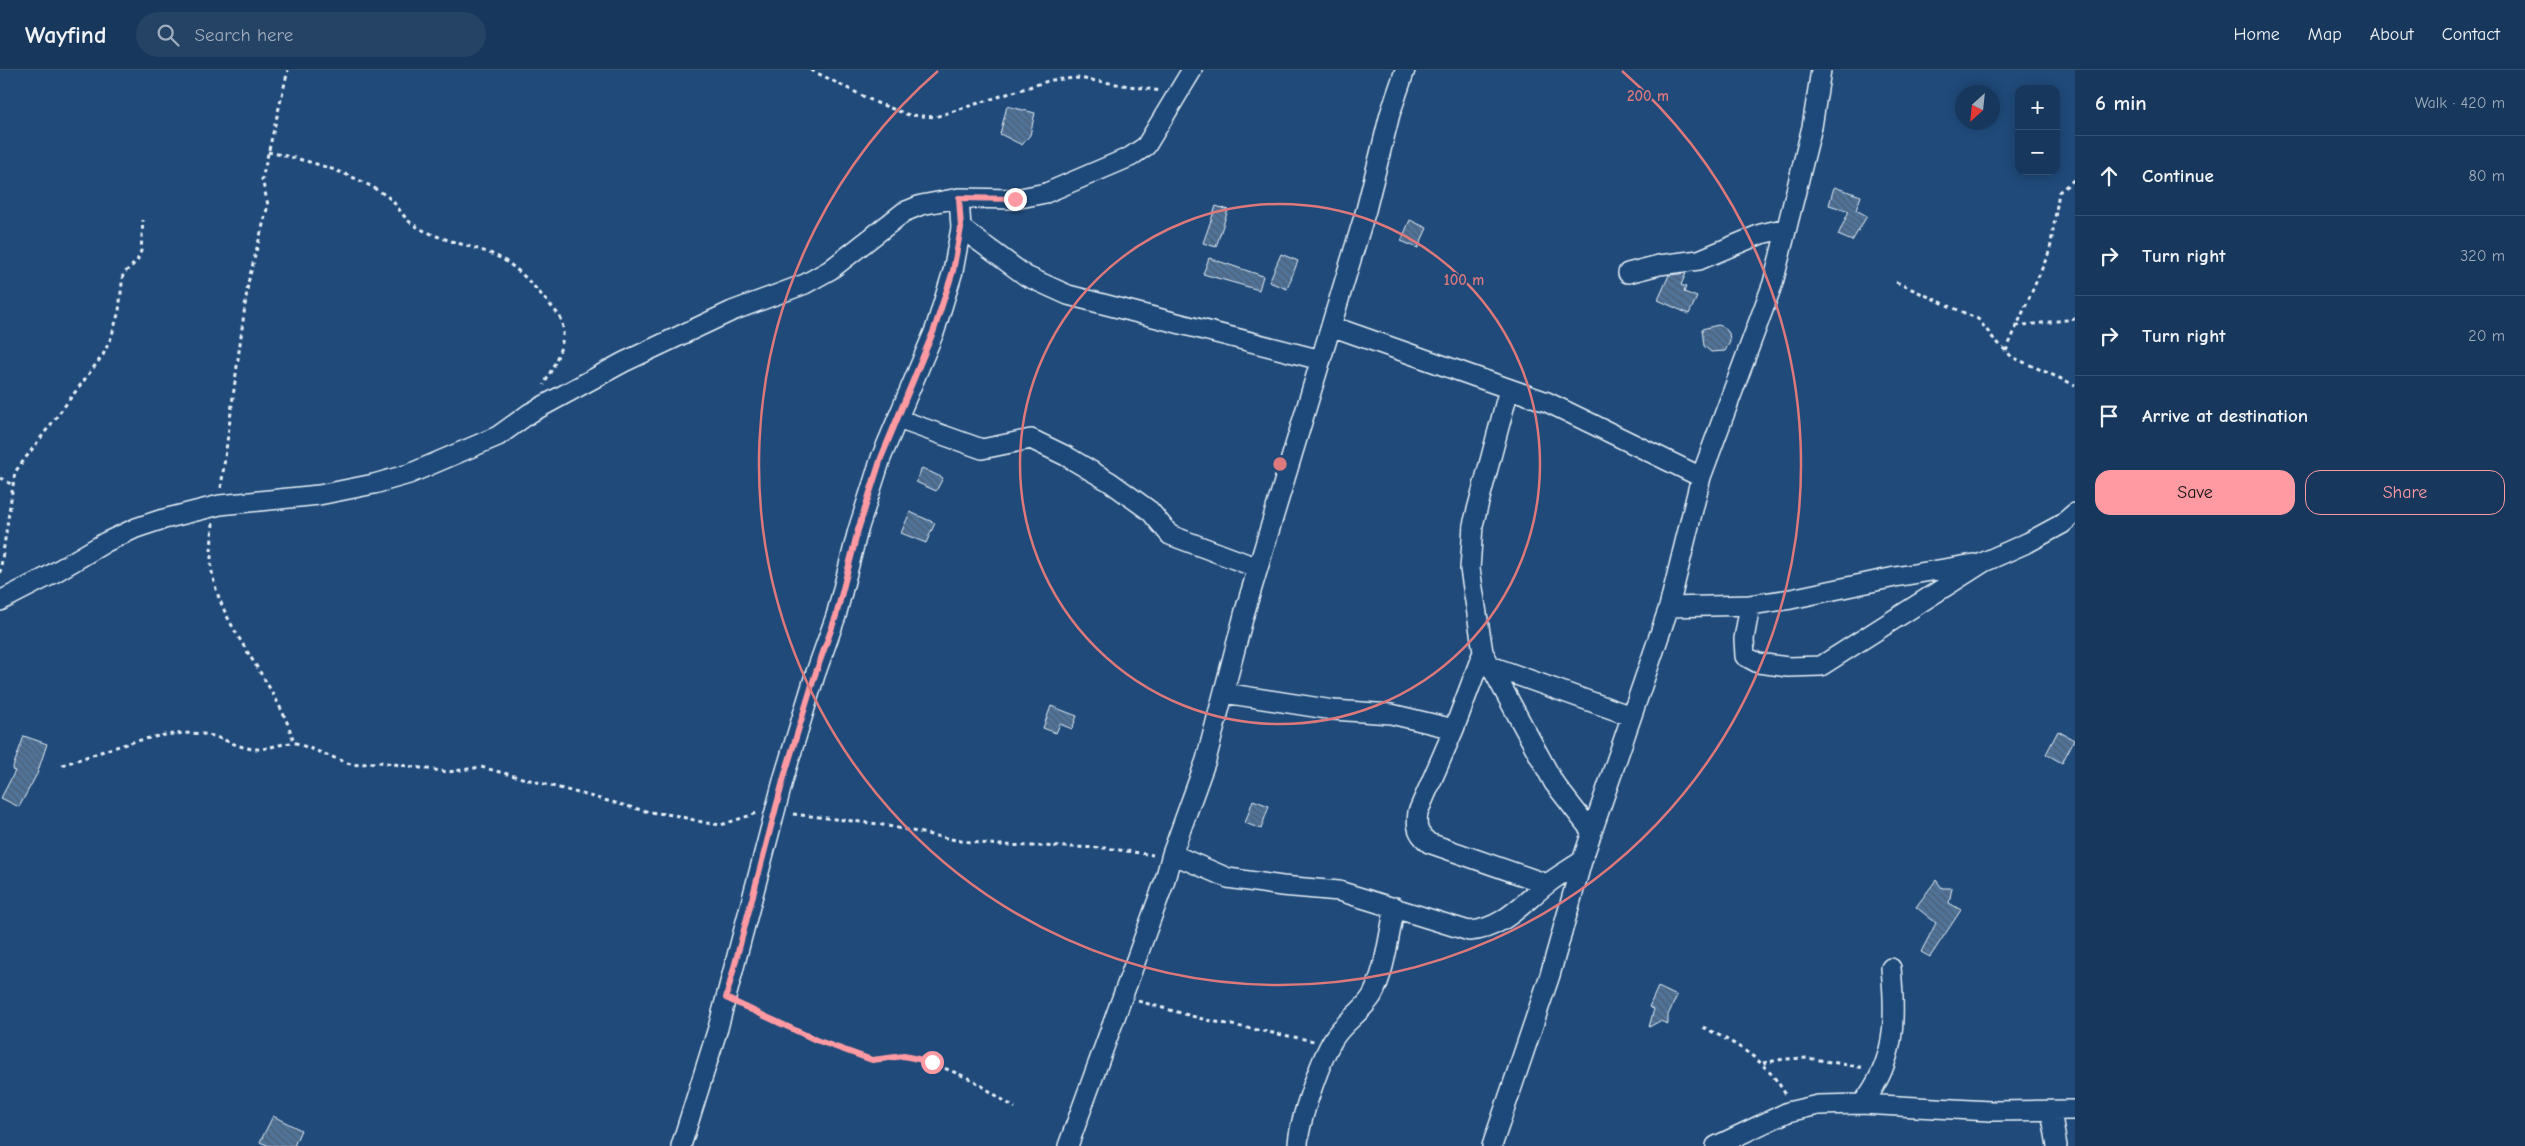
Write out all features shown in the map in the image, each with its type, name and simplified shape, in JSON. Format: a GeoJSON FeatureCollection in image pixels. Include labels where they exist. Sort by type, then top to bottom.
{"type":"FeatureCollection","features":[{"type":"Feature","properties":{"kind":"street"},"geometry":{"type":"LineString","coordinates":[[0,601],[136,528],[217,506],[319,495],[374,484],[408,474],[450,457],[498,436],[530,413],[624,362],[732,311],[805,284],[830,270],[904,212],[921,205],[959,198],[1015,199],[1046,193],[1130,157],[1146,146],[1192,70]]}},
{"type":"Feature","properties":{"kind":"street"},"geometry":{"type":"LineString","coordinates":[[1068,1146],[1194,797],[1258,568],[1321,360],[1405,70]]}},
{"type":"Feature","properties":{"kind":"street"},"geometry":{"type":"LineString","coordinates":[[1492,1146],[1550,975],[1582,861],[1669,607],[1701,477],[1773,283],[1812,127],[1821,70]]}},
{"type":"Feature","properties":{"kind":"street"},"geometry":{"type":"LineString","coordinates":[[681,1146],[726,998],[775,810],[815,675],[836,616],[858,530],[881,458],[934,330],[953,271],[961,228],[959,198]]}},
{"type":"Feature","properties":{"kind":"street"},"geometry":{"type":"LineString","coordinates":[[961,228],[1026,276],[1068,295],[1321,360]]}},
{"type":"Feature","properties":{"kind":"street"},"geometry":{"type":"LineString","coordinates":[[1628,273],[1699,260],[1761,234],[1787,228]]}},
{"type":"Feature","properties":{"kind":"street"},"geometry":{"type":"LineString","coordinates":[[1331,326],[1547,402],[1701,477]]}},
{"type":"Feature","properties":{"kind":"street"},"geometry":{"type":"LineString","coordinates":[[1509,389],[1473,525],[1470,569],[1487,659],[1554,783],[1592,832]]}},
{"type":"Feature","properties":{"kind":"street"},"geometry":{"type":"LineString","coordinates":[[898,419],[982,449],[1032,439],[1066,456],[1110,482],[1150,511],[1170,535],[1258,568]]}},
{"type":"Feature","properties":{"kind":"street"},"geometry":{"type":"LineString","coordinates":[[1750,605],[1744,639],[1745,656],[1758,663],[1814,667],[1828,662],[1984,562],[2071,522]]}},
{"type":"Feature","properties":{"kind":"street"},"geometry":{"type":"LineString","coordinates":[[1669,607],[1750,605],[1791,599],[1886,579],[1984,562]]}},
{"type":"Feature","properties":{"kind":"street"},"geometry":{"type":"LineString","coordinates":[[1487,659],[1631,716]]}},
{"type":"Feature","properties":{"kind":"street"},"geometry":{"type":"LineString","coordinates":[[1487,659],[1418,812],[1416,826],[1419,836],[1429,843],[1546,884]]}},
{"type":"Feature","properties":{"kind":"street"},"geometry":{"type":"LineString","coordinates":[[1224,694],[1342,711],[1391,714],[1454,729]]}},
{"type":"Feature","properties":{"kind":"street"},"geometry":{"type":"LineString","coordinates":[[1172,856],[1228,878],[1282,886],[1338,891],[1469,931],[1484,930],[1526,903],[1546,884],[1582,861]]}},
{"type":"Feature","properties":{"kind":"street"},"geometry":{"type":"LineString","coordinates":[[1298,1146],[1298,1134],[1308,1101],[1333,1041],[1372,996],[1378,981],[1395,907]]}},
{"type":"Feature","properties":{"kind":"street"},"geometry":{"type":"LineString","coordinates":[[1862,1104],[1877,1085],[1889,1051],[1894,1008],[1891,968]]}},
{"type":"Feature","properties":{"kind":"street"},"geometry":{"type":"LineString","coordinates":[[1716,1146],[1796,1110],[1818,1106],[1862,1104],[2051,1111],[2075,1110]]}},
{"type":"Feature","properties":{"kind":"street"},"geometry":{"type":"LineString","coordinates":[[2051,1111],[2057,1146]]}},
{"type":"Feature","properties":{"kind":"path"},"geometry":{"type":"LineString","coordinates":[[288,70],[262,179],[268,206],[248,284],[247,305],[230,408],[211,548],[212,576],[218,596],[269,687],[290,728],[294,743]]}},
{"type":"Feature","properties":{"kind":"path"},"geometry":{"type":"LineString","coordinates":[[811,70],[877,103],[908,115],[935,117],[1051,80],[1078,78],[1178,94]]}},
{"type":"Feature","properties":{"kind":"path"},"geometry":{"type":"LineString","coordinates":[[268,152],[304,160],[358,179],[390,199],[410,222],[464,245],[493,254],[513,267],[559,315],[564,324],[558,355],[542,388]]}},
{"type":"Feature","properties":{"kind":"path"},"geometry":{"type":"LineString","coordinates":[[2006,351],[2050,250],[2060,192],[2075,179]]}},
{"type":"Feature","properties":{"kind":"path"},"geometry":{"type":"LineString","coordinates":[[0,573],[11,484],[15,472],[103,355],[111,338],[119,311],[123,274],[136,261],[141,251],[144,220]]}},
{"type":"Feature","properties":{"kind":"path"},"geometry":{"type":"LineString","coordinates":[[1896,282],[1978,319],[2006,351],[2026,364],[2075,385]]}},
{"type":"Feature","properties":{"kind":"path"},"geometry":{"type":"LineString","coordinates":[[2016,326],[2075,319]]}},
{"type":"Feature","properties":{"kind":"path"},"geometry":{"type":"LineString","coordinates":[[0,478],[11,484]]}},
{"type":"Feature","properties":{"kind":"path"},"geometry":{"type":"LineString","coordinates":[[62,765],[148,740],[186,733],[206,734],[246,749],[258,749],[287,742],[294,743],[353,766],[380,762],[448,772],[480,767],[649,812],[674,814],[713,824],[722,825],[775,810],[878,824],[989,844],[1106,848],[1172,856]]}},
{"type":"Feature","properties":{"kind":"path"},"geometry":{"type":"LineString","coordinates":[[1122,997],[1206,1020],[1314,1041],[1333,1041]]}},
{"type":"Feature","properties":{"kind":"path"},"geometry":{"type":"LineString","coordinates":[[726,998],[816,1040],[872,1060],[904,1056],[932,1062],[973,1080],[1016,1108]]}},
{"type":"Feature","properties":{"kind":"path"},"geometry":{"type":"LineString","coordinates":[[1703,1027],[1728,1040],[1763,1064],[1776,1078],[1796,1110]]}},
{"type":"Feature","properties":{"kind":"path"},"geometry":{"type":"LineString","coordinates":[[1763,1064],[1784,1059],[1808,1058],[1883,1071]]}},
{"type":"Feature","properties":{"kind":"building"},"geometry":{"type":"Polygon","coordinates":[[[1007,106],[1035,113],[1030,135],[1022,145],[1000,134],[1007,106]]]}},
{"type":"Feature","properties":{"kind":"building"},"geometry":{"type":"Polygon","coordinates":[[[1834,187],[1861,196],[1856,210],[1867,216],[1852,241],[1838,235],[1849,211],[1829,205],[1834,187]]]}},
{"type":"Feature","properties":{"kind":"building"},"geometry":{"type":"Polygon","coordinates":[[[1216,206],[1228,210],[1216,247],[1203,243],[1216,206]]]}},
{"type":"Feature","properties":{"kind":"building"},"geometry":{"type":"Polygon","coordinates":[[[1410,220],[1427,228],[1418,248],[1401,241],[1410,220]]]}},
{"type":"Feature","properties":{"kind":"building"},"geometry":{"type":"Polygon","coordinates":[[[1281,254],[1298,261],[1287,289],[1269,282],[1281,254]]]}},
{"type":"Feature","properties":{"kind":"building"},"geometry":{"type":"Polygon","coordinates":[[[1209,258],[1263,276],[1259,290],[1203,274],[1209,258]]]}},
{"type":"Feature","properties":{"kind":"building"},"geometry":{"type":"Polygon","coordinates":[[[1686,273],[1681,285],[1686,287],[1684,292],[1697,297],[1689,314],[1658,300],[1669,275],[1686,273]]]}},
{"type":"Feature","properties":{"kind":"building"},"geometry":{"type":"Polygon","coordinates":[[[1718,325],[1724,327],[1729,333],[1730,342],[1725,351],[1711,352],[1704,346],[1702,329],[1718,325]]]}},
{"type":"Feature","properties":{"kind":"building"},"geometry":{"type":"Polygon","coordinates":[[[922,468],[943,478],[936,491],[916,482],[922,468]]]}},
{"type":"Feature","properties":{"kind":"building"},"geometry":{"type":"Polygon","coordinates":[[[910,512],[935,523],[926,543],[901,533],[910,512]]]}},
{"type":"Feature","properties":{"kind":"building"},"geometry":{"type":"Polygon","coordinates":[[[1051,706],[1077,716],[1072,729],[1060,724],[1056,733],[1043,728],[1051,706]]]}},
{"type":"Feature","properties":{"kind":"building"},"geometry":{"type":"Polygon","coordinates":[[[2058,731],[2074,740],[2062,763],[2046,754],[2058,731]]]}},
{"type":"Feature","properties":{"kind":"building"},"geometry":{"type":"Polygon","coordinates":[[[24,736],[47,744],[37,774],[19,807],[1,798],[15,771],[12,770],[24,736]]]}},
{"type":"Feature","properties":{"kind":"building"},"geometry":{"type":"Polygon","coordinates":[[[1253,800],[1269,806],[1261,829],[1245,823],[1253,800]]]}},
{"type":"Feature","properties":{"kind":"building"},"geometry":{"type":"Polygon","coordinates":[[[1936,880],[1942,888],[1952,888],[1949,903],[1961,910],[1930,957],[1921,952],[1936,923],[1916,907],[1936,880]]]}},
{"type":"Feature","properties":{"kind":"building"},"geometry":{"type":"Polygon","coordinates":[[[1658,987],[1677,996],[1668,1015],[1668,1024],[1660,1021],[1649,1027],[1654,1009],[1649,1007],[1658,987]]]}},
{"type":"Feature","properties":{"kind":"building"},"geometry":{"type":"Polygon","coordinates":[[[273,1116],[301,1130],[294,1146],[269,1146],[260,1142],[273,1116]]]}},
{"type":"Feature","properties":{"kind":"route"},"geometry":{"type":"LineString","coordinates":[[932,1062],[904,1056],[872,1060],[816,1040],[726,998],[784,777],[815,675],[836,616],[858,530],[881,458],[934,330],[953,271],[961,228],[959,198],[1015,199]]}}]}
